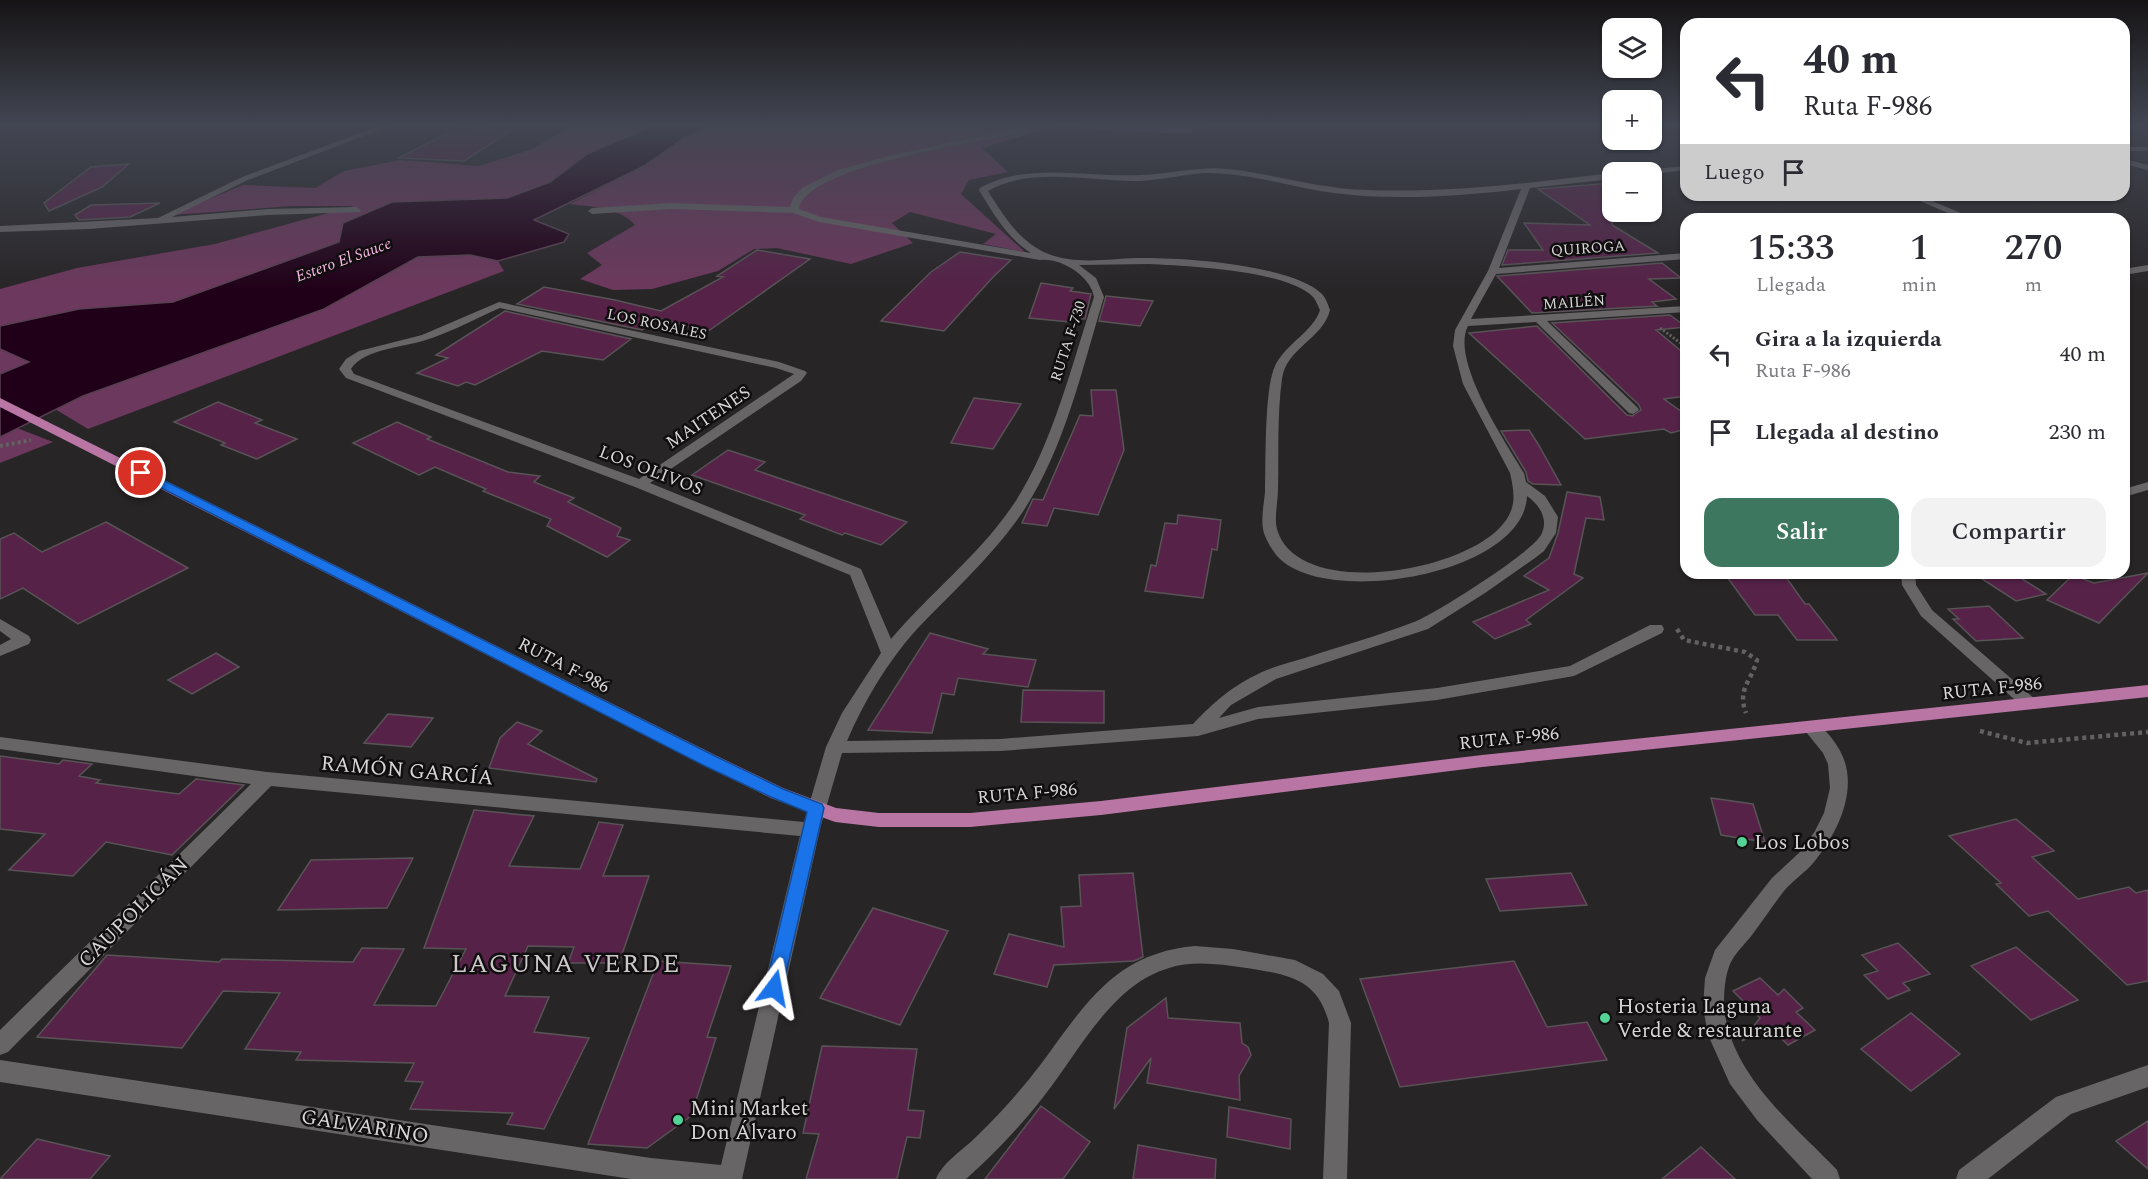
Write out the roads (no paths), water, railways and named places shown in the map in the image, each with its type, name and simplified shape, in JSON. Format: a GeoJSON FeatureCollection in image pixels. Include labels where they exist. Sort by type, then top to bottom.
{"type":"FeatureCollection","features":[{"type":"Feature","properties":{"kind":"main road","name":"RUTA F-986"},"geometry":{"type":"LineString","coordinates":[[0,402],[69,435],[553,683],[758,784],[835,815],[879,820],[970,820],[1122,806],[1482,761],[2148,691]]}},
{"type":"Feature","properties":{"kind":"street"},"geometry":{"type":"LineString","coordinates":[[156,221],[183,206],[244,180]]}},
{"type":"Feature","properties":{"kind":"street"},"geometry":{"type":"LineString","coordinates":[[794,210],[795,201],[803,191],[822,180]]}},
{"type":"Feature","properties":{"kind":"street"},"geometry":{"type":"LineString","coordinates":[[1006,180],[983,190],[1012,235],[1054,259],[1102,262],[1148,261],[1213,266],[1286,279],[1306,287],[1319,297],[1325,308],[1323,319],[1286,356],[1280,367],[1273,392],[1270,529],[1277,547],[1302,566],[1323,573],[1354,577],[1408,573],[1458,560],[1479,550],[1509,526],[1520,507],[1521,485],[1511,462],[1477,403],[1462,360],[1458,339],[1464,323],[1493,271],[1527,184]]}},
{"type":"Feature","properties":{"kind":"street"},"geometry":{"type":"LineString","coordinates":[[1278,180],[1314,188],[1357,192],[1471,191],[1569,180]]}},
{"type":"Feature","properties":{"kind":"street"},"geometry":{"type":"LineString","coordinates":[[1925,201],[1955,213]]}},
{"type":"Feature","properties":{"kind":"street","name":"RUTA F-730"},"geometry":{"type":"LineString","coordinates":[[592,211],[671,206],[794,210],[819,219],[1054,259],[1087,273],[1097,284],[1099,297],[1049,451],[1036,480],[1000,533],[958,580],[910,627],[889,653],[850,713],[835,747],[816,808],[730,1178]]}},
{"type":"Feature","properties":{"kind":"street"},"geometry":{"type":"LineString","coordinates":[[0,229],[156,221],[269,211],[357,210]]}},
{"type":"Feature","properties":{"kind":"street","name":"QUIROGA"},"geometry":{"type":"LineString","coordinates":[[1493,271],[1680,256]]}},
{"type":"Feature","properties":{"kind":"street"},"geometry":{"type":"LineString","coordinates":[[2130,271],[2148,268]]}},
{"type":"Feature","properties":{"kind":"street","name":"LOS OLIVOS"},"geometry":{"type":"LineString","coordinates":[[499,305],[426,337],[363,353],[346,365],[345,369],[350,376],[640,484],[856,572],[889,653]]}},
{"type":"Feature","properties":{"kind":"street","name":"LOS ROSALES"},"geometry":{"type":"LineString","coordinates":[[499,305],[779,365],[801,373],[797,379]]}},
{"type":"Feature","properties":{"kind":"street","name":"MAILÉN"},"geometry":{"type":"LineString","coordinates":[[1464,323],[1680,309]]}},
{"type":"Feature","properties":{"kind":"street"},"geometry":{"type":"LineString","coordinates":[[1540,320],[1633,410]]}},
{"type":"Feature","properties":{"kind":"street","name":"MAITENES"},"geometry":{"type":"LineString","coordinates":[[640,484],[797,379]]}},
{"type":"Feature","properties":{"kind":"street"},"geometry":{"type":"LineString","coordinates":[[1198,730],[1225,701],[1246,687],[1270,675],[1422,625],[1480,590],[1530,555],[1545,540],[1552,526],[1551,517],[1540,500],[1521,485]]}},
{"type":"Feature","properties":{"kind":"street"},"geometry":{"type":"LineString","coordinates":[[2130,491],[2148,486]]}},
{"type":"Feature","properties":{"kind":"street"},"geometry":{"type":"LineString","coordinates":[[1909,579],[1912,592],[1926,613],[2030,704]]}},
{"type":"Feature","properties":{"kind":"street"},"geometry":{"type":"LineString","coordinates":[[0,624],[23,640],[0,651]]}},
{"type":"Feature","properties":{"kind":"street"},"geometry":{"type":"LineString","coordinates":[[835,747],[1000,746],[1198,730],[1258,712],[1437,693],[1574,671],[1656,629]]}},
{"type":"Feature","properties":{"kind":"street"},"geometry":{"type":"LineString","coordinates":[[1811,727],[1822,738],[1836,762],[1839,775],[1834,811],[1824,835],[1807,858],[1784,878],[1721,958],[1714,981],[1713,1006],[1719,1035],[1732,1066],[1750,1094],[1828,1179]]}},
{"type":"Feature","properties":{"kind":"street","name":"RAMÓN GARCÍA"},"geometry":{"type":"LineString","coordinates":[[0,743],[267,779],[811,830]]}},
{"type":"Feature","properties":{"kind":"street","name":"CAUPOLICÁN"},"geometry":{"type":"LineString","coordinates":[[0,1045],[267,779]]}},
{"type":"Feature","properties":{"kind":"street"},"geometry":{"type":"LineString","coordinates":[[948,1179],[999,1130],[1036,1089],[1110,993],[1127,978],[1148,966],[1171,958],[1196,955],[1292,966],[1308,974],[1331,997],[1340,1023],[1335,1179]]}},
{"type":"Feature","properties":{"kind":"street","name":"GALVARINO"},"geometry":{"type":"LineString","coordinates":[[0,1071],[651,1170],[730,1178]]}},
{"type":"Feature","properties":{"kind":"street"},"geometry":{"type":"LineString","coordinates":[[1968,1179],[2064,1105],[2148,1076]]}},
{"type":"Feature","properties":{"kind":"water","name":"Estero El Sauce"},"geometry":{"type":"Polygon","coordinates":[[[553,180],[615,180],[534,220],[569,234],[564,242],[498,261],[470,255],[418,257],[324,309],[83,396],[0,437],[0,374],[29,362],[0,349],[0,326],[79,309],[173,302],[339,242],[343,223],[392,202],[507,198],[553,180]]]}},
{"type":"Feature","properties":{"kind":"place","name":"Los Lobos"},"geometry":{"type":"Point","coordinates":[1742,842]}},
{"type":"Feature","properties":{"kind":"place","name":"Hosteria Laguna Verde & restaurante"},"geometry":{"type":"Point","coordinates":[1605,1018]}},
{"type":"Feature","properties":{"kind":"place","name":"Mini Market Don Álvaro"},"geometry":{"type":"Point","coordinates":[678,1120]}},
{"type":"Feature","properties":{"kind":"district","name":"LAGUNA VERDE"},"geometry":{"type":"Point","coordinates":[566,963]}}]}
